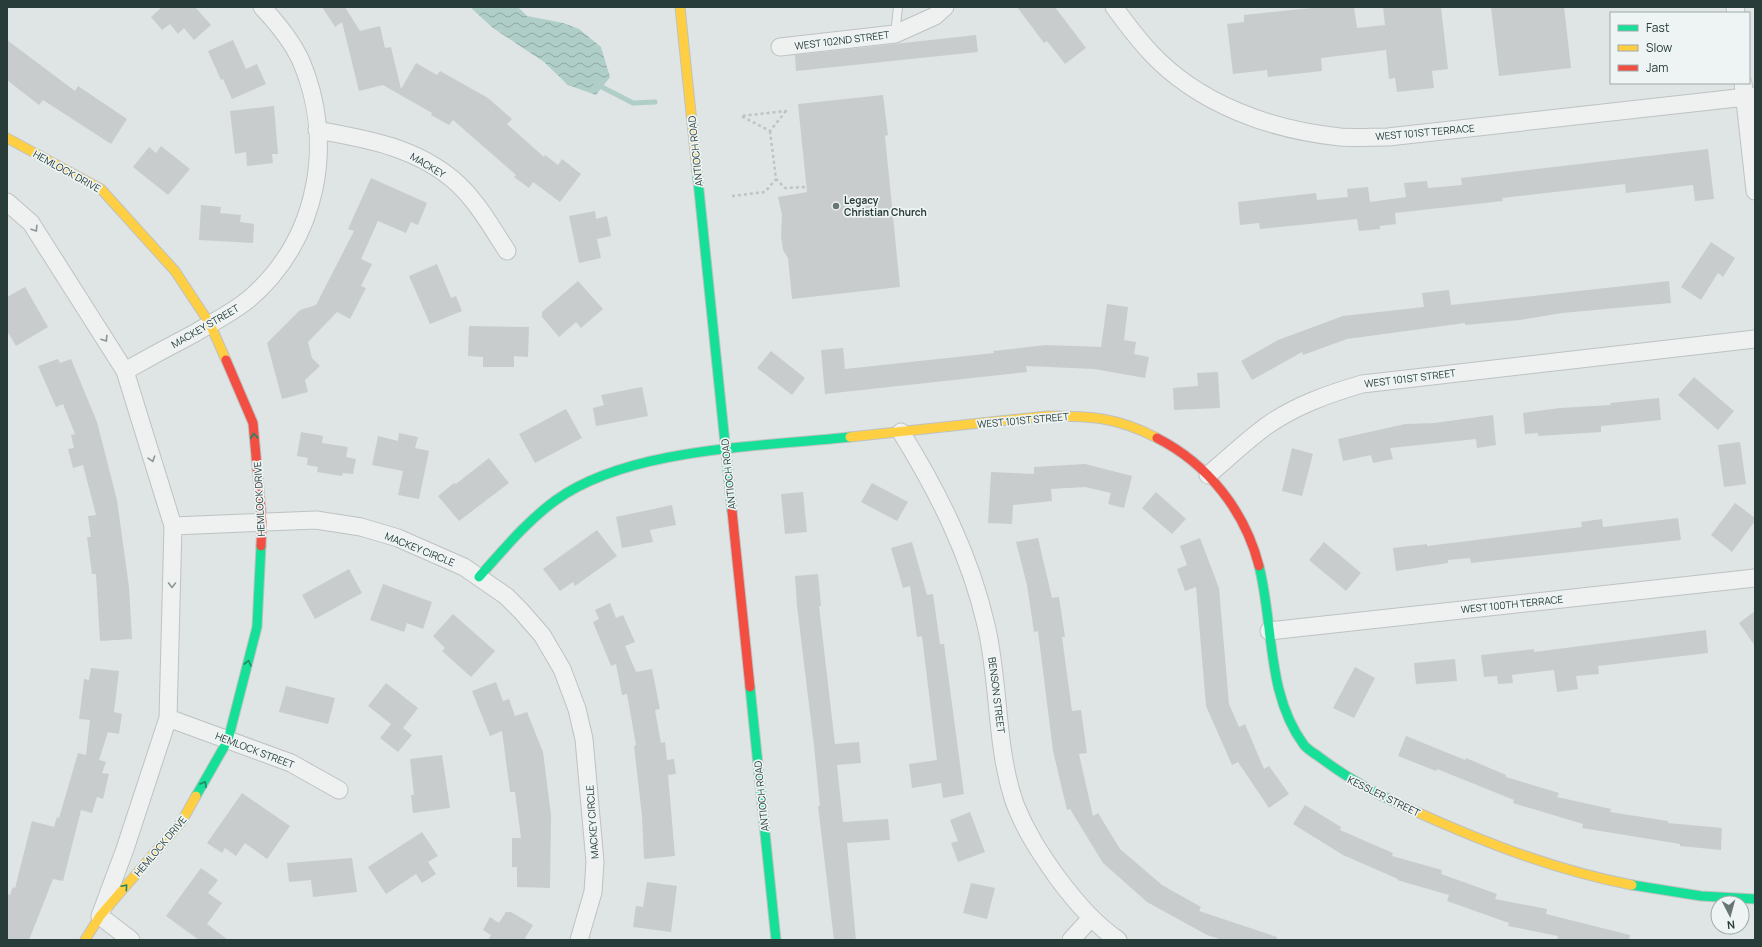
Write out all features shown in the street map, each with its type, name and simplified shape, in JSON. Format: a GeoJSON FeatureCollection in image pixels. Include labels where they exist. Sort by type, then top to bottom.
{"type":"FeatureCollection","features":[{"type":"Feature","properties":{"kind":"street","name":"MACKEY STREET"},"geometry":{"type":"LineString","coordinates":[[125,371],[210,324],[248,299],[271,277],[290,251],[298,237],[311,204],[319,166],[316,107],[301,61],[284,32],[262,7]]}},
{"type":"Feature","properties":{"kind":"street","name":"ANTIOCH ROAD"},"geometry":{"type":"LineString","coordinates":[[680,7],[776,940]]}},
{"type":"Feature","properties":{"kind":"street","name":"WEST 102ND STREET"},"geometry":{"type":"LineString","coordinates":[[780,47],[895,34],[935,16],[945,7]]}},
{"type":"Feature","properties":{"kind":"street","name":"WEST 101ST TERRACE"},"geometry":{"type":"LineString","coordinates":[[1114,7],[1150,53],[1185,83],[1224,106],[1264,122],[1300,131],[1341,137],[1388,137],[1748,92]]}},
{"type":"Feature","properties":{"kind":"street"},"geometry":{"type":"LineString","coordinates":[[1748,92],[1755,191]]}},
{"type":"Feature","properties":{"kind":"street","name":"MACKEY"},"geometry":{"type":"LineString","coordinates":[[317,130],[373,140],[397,148],[428,163],[457,184],[475,204],[507,251]]}},
{"type":"Feature","properties":{"kind":"street","name":"HEMLOCK DRIVE"},"geometry":{"type":"LineString","coordinates":[[7,138],[101,189],[176,271],[210,324],[253,424],[262,522],[257,627],[228,740],[182,821],[100,916],[85,940]]}},
{"type":"Feature","properties":{"kind":"street","name":"HEMLOCK DRIVE"},"geometry":{"type":"LineString","coordinates":[[7,202],[31,223],[125,371],[173,526],[168,718],[100,916]]}},
{"type":"Feature","properties":{"kind":"street","name":"WEST 101ST STREET"},"geometry":{"type":"LineString","coordinates":[[479,577],[516,535],[547,507],[570,491],[602,475],[640,462],[725,451],[1047,416],[1085,416],[1113,420],[1140,429],[1163,440],[1191,458],[1208,475],[1265,427],[1293,410],[1326,395],[1362,384],[1755,339]]}},
{"type":"Feature","properties":{"kind":"street","name":"BENSON STREET"},"geometry":{"type":"LineString","coordinates":[[901,432],[948,515],[972,577],[986,624],[994,670],[1005,763],[1015,803],[1032,842],[1066,889],[1091,918],[1118,940]]}},
{"type":"Feature","properties":{"kind":"street","name":"KESSLER STREET"},"geometry":{"type":"LineString","coordinates":[[1208,475],[1232,502],[1243,522],[1255,550],[1261,574],[1278,690],[1288,717],[1306,747],[1337,773],[1375,794],[1448,826],[1526,857],[1619,882],[1695,896],[1755,899]]}},
{"type":"Feature","properties":{"kind":"street","name":"MACKEY CIRCLE"},"geometry":{"type":"LineString","coordinates":[[173,526],[316,520],[361,527],[398,538],[464,567],[506,596],[542,635],[562,669],[578,709],[587,763],[595,851],[593,892],[579,940]]}},
{"type":"Feature","properties":{"kind":"street","name":"WEST 100TH TERRACE"},"geometry":{"type":"LineString","coordinates":[[1269,631],[1755,578]]}},
{"type":"Feature","properties":{"kind":"street","name":"HEMLOCK STREET"},"geometry":{"type":"LineString","coordinates":[[168,718],[291,763],[339,790]]}},
{"type":"Feature","properties":{"kind":"street"},"geometry":{"type":"LineString","coordinates":[[100,916],[131,940]]}},
{"type":"Feature","properties":{"kind":"street"},"geometry":{"type":"LineString","coordinates":[[1071,940],[1091,918]]}},
{"type":"Feature","properties":{"kind":"lane"},"geometry":{"type":"LineString","coordinates":[[895,34],[898,7]]}},
{"type":"Feature","properties":{"kind":"path"},"geometry":{"type":"LineString","coordinates":[[770,131],[741,116],[786,111],[770,131],[776,179],[785,188],[806,187]]}},
{"type":"Feature","properties":{"kind":"path"},"geometry":{"type":"LineString","coordinates":[[732,196],[765,192],[776,179]]}},
{"type":"Feature","properties":{"kind":"water"},"geometry":{"type":"Polygon","coordinates":[[[470,7],[518,7],[527,16],[563,23],[579,29],[601,47],[610,77],[596,95],[568,85],[544,62],[493,28],[470,7]]]}},
{"type":"Feature","properties":{"kind":"building"},"geometry":{"type":"Polygon","coordinates":[[[162,7],[195,7],[211,25],[194,40],[184,28],[178,34],[170,24],[162,30],[151,17],[162,7]]]}},
{"type":"Feature","properties":{"kind":"building"},"geometry":{"type":"Polygon","coordinates":[[[322,7],[345,7],[360,31],[380,26],[385,48],[391,47],[401,89],[416,63],[437,75],[440,71],[488,98],[512,119],[507,124],[544,157],[545,155],[558,165],[562,159],[581,174],[560,202],[533,182],[529,188],[514,177],[516,175],[453,120],[449,125],[431,115],[432,113],[383,85],[359,91],[342,22],[335,27],[322,7]]]}},
{"type":"Feature","properties":{"kind":"building"},"geometry":{"type":"Polygon","coordinates":[[[1017,7],[1055,7],[1086,48],[1065,64],[1047,41],[1044,43],[1017,7]]]}},
{"type":"Feature","properties":{"kind":"building"},"geometry":{"type":"Polygon","coordinates":[[[1321,7],[1354,7],[1357,28],[1385,25],[1383,7],[1441,7],[1448,69],[1432,71],[1434,88],[1397,92],[1395,78],[1389,79],[1386,50],[1321,58],[1322,71],[1268,77],[1267,70],[1233,74],[1227,24],[1244,22],[1244,15],[1321,7]]]}},
{"type":"Feature","properties":{"kind":"building"},"geometry":{"type":"Polygon","coordinates":[[[1491,7],[1564,7],[1571,68],[1499,76],[1491,7]]]}},
{"type":"Feature","properties":{"kind":"building"},"geometry":{"type":"Polygon","coordinates":[[[976,35],[978,52],[796,71],[795,55],[976,35]]]}},
{"type":"Feature","properties":{"kind":"building"},"geometry":{"type":"Polygon","coordinates":[[[7,40],[75,91],[78,86],[127,119],[111,144],[43,100],[39,105],[7,80],[7,40]]]}},
{"type":"Feature","properties":{"kind":"building"},"geometry":{"type":"Polygon","coordinates":[[[233,40],[246,69],[257,64],[266,84],[232,99],[223,79],[221,80],[208,51],[233,40]]]}},
{"type":"Feature","properties":{"kind":"building","name":"Legacy Christian Church"},"geometry":{"type":"Polygon","coordinates":[[[883,95],[888,135],[885,136],[900,287],[792,299],[788,258],[783,250],[781,236],[782,215],[778,197],[807,192],[798,104],[883,95]]]}},
{"type":"Feature","properties":{"kind":"building"},"geometry":{"type":"Polygon","coordinates":[[[274,106],[278,154],[272,154],[273,163],[247,166],[246,152],[235,154],[230,111],[274,106]]]}},
{"type":"Feature","properties":{"kind":"building"},"geometry":{"type":"Polygon","coordinates":[[[161,146],[190,169],[168,195],[133,167],[149,147],[156,153],[161,146]]]}},
{"type":"Feature","properties":{"kind":"building"},"geometry":{"type":"Polygon","coordinates":[[[1708,149],[1714,199],[1695,201],[1693,185],[1626,193],[1625,184],[1502,198],[1503,201],[1395,213],[1396,224],[1380,226],[1380,229],[1359,231],[1357,219],[1260,229],[1259,223],[1240,225],[1238,202],[1316,193],[1317,200],[1348,197],[1347,189],[1368,187],[1370,202],[1406,197],[1404,183],[1427,181],[1428,188],[1462,185],[1461,178],[1708,149]]]}},
{"type":"Feature","properties":{"kind":"building"},"geometry":{"type":"Polygon","coordinates":[[[371,178],[427,203],[418,225],[411,222],[406,233],[378,221],[361,259],[372,264],[361,286],[366,288],[350,319],[337,312],[308,342],[312,358],[320,366],[305,380],[308,392],[282,399],[267,343],[300,310],[316,305],[354,231],[348,229],[371,178]]]}},
{"type":"Feature","properties":{"kind":"building"},"geometry":{"type":"Polygon","coordinates":[[[201,205],[221,207],[220,213],[241,215],[240,222],[254,224],[253,243],[199,240],[201,205]]]}},
{"type":"Feature","properties":{"kind":"building"},"geometry":{"type":"Polygon","coordinates":[[[595,211],[596,219],[607,216],[611,236],[597,239],[601,258],[579,263],[569,216],[595,211]]]}},
{"type":"Feature","properties":{"kind":"building"},"geometry":{"type":"Polygon","coordinates":[[[1711,242],[1735,258],[1723,277],[1718,273],[1701,300],[1681,287],[1711,242]]]}},
{"type":"Feature","properties":{"kind":"building"},"geometry":{"type":"Polygon","coordinates":[[[437,264],[451,298],[456,296],[462,311],[430,324],[409,276],[437,264]]]}},
{"type":"Feature","properties":{"kind":"building"},"geometry":{"type":"Polygon","coordinates":[[[578,281],[603,309],[581,328],[576,322],[559,337],[542,317],[542,312],[578,281]]]}},
{"type":"Feature","properties":{"kind":"building"},"geometry":{"type":"Polygon","coordinates":[[[1669,281],[1671,303],[1562,313],[1520,320],[1465,325],[1465,323],[1347,339],[1303,355],[1302,352],[1252,380],[1241,361],[1278,340],[1343,316],[1424,307],[1422,293],[1449,290],[1451,305],[1669,281]]]}},
{"type":"Feature","properties":{"kind":"building"},"geometry":{"type":"Polygon","coordinates":[[[25,287],[48,327],[16,346],[7,331],[7,297],[25,287]]]}},
{"type":"Feature","properties":{"kind":"building"},"geometry":{"type":"Polygon","coordinates":[[[1107,304],[1128,307],[1124,340],[1136,342],[1134,354],[1149,357],[1145,378],[1094,369],[1026,366],[1027,372],[825,394],[821,350],[843,348],[845,369],[994,353],[993,351],[1046,345],[1101,347],[1107,304]]]}},
{"type":"Feature","properties":{"kind":"building"},"geometry":{"type":"Polygon","coordinates":[[[469,326],[529,327],[528,357],[514,356],[514,367],[483,367],[483,357],[468,356],[469,326]]]}},
{"type":"Feature","properties":{"kind":"building"},"geometry":{"type":"Polygon","coordinates":[[[771,351],[805,378],[792,395],[757,368],[771,351]]]}},
{"type":"Feature","properties":{"kind":"building"},"geometry":{"type":"Polygon","coordinates":[[[58,359],[60,363],[71,359],[97,422],[117,500],[129,587],[132,639],[100,641],[96,574],[92,574],[87,537],[91,537],[88,516],[96,515],[83,465],[73,468],[68,449],[74,448],[71,435],[75,434],[63,404],[56,407],[38,366],[58,359]]]}},
{"type":"Feature","properties":{"kind":"building"},"geometry":{"type":"Polygon","coordinates":[[[1218,372],[1220,408],[1174,410],[1173,388],[1198,386],[1197,373],[1218,372]]]}},
{"type":"Feature","properties":{"kind":"building"},"geometry":{"type":"Polygon","coordinates":[[[1694,377],[1734,411],[1718,430],[1678,395],[1694,377]]]}},
{"type":"Feature","properties":{"kind":"building"},"geometry":{"type":"Polygon","coordinates":[[[642,387],[648,416],[596,426],[593,408],[604,405],[601,395],[642,387]]]}},
{"type":"Feature","properties":{"kind":"building"},"geometry":{"type":"Polygon","coordinates":[[[1659,398],[1661,420],[1601,426],[1601,432],[1538,436],[1538,433],[1525,434],[1523,413],[1560,408],[1611,405],[1610,403],[1659,398]]]}},
{"type":"Feature","properties":{"kind":"building"},"geometry":{"type":"Polygon","coordinates":[[[566,409],[582,438],[535,463],[519,434],[566,409]]]}},
{"type":"Feature","properties":{"kind":"building"},"geometry":{"type":"Polygon","coordinates":[[[1493,415],[1496,445],[1477,448],[1476,439],[1390,448],[1393,459],[1373,463],[1371,455],[1343,461],[1338,439],[1405,424],[1434,423],[1493,415]]]}},
{"type":"Feature","properties":{"kind":"building"},"geometry":{"type":"Polygon","coordinates":[[[301,432],[323,436],[322,443],[348,447],[346,457],[356,459],[353,474],[343,473],[342,476],[317,472],[318,467],[307,465],[308,458],[297,456],[301,432]]]}},
{"type":"Feature","properties":{"kind":"building"},"geometry":{"type":"Polygon","coordinates":[[[399,433],[418,437],[415,448],[429,451],[419,499],[398,495],[403,471],[372,465],[378,436],[398,441],[399,433]]]}},
{"type":"Feature","properties":{"kind":"building"},"geometry":{"type":"Polygon","coordinates":[[[1740,442],[1746,484],[1724,487],[1718,445],[1740,442]]]}},
{"type":"Feature","properties":{"kind":"building"},"geometry":{"type":"Polygon","coordinates":[[[1292,448],[1313,454],[1302,496],[1282,491],[1292,448]]]}},
{"type":"Feature","properties":{"kind":"building"},"geometry":{"type":"Polygon","coordinates":[[[489,458],[509,483],[459,521],[438,496],[489,458]]]}},
{"type":"Feature","properties":{"kind":"building"},"geometry":{"type":"Polygon","coordinates":[[[1085,464],[1132,476],[1124,508],[1108,504],[1111,493],[1085,487],[1051,489],[1052,501],[1013,505],[1012,524],[988,523],[991,472],[1034,474],[1034,467],[1085,464]]]}},
{"type":"Feature","properties":{"kind":"building"},"geometry":{"type":"Polygon","coordinates":[[[872,483],[908,502],[897,521],[861,502],[872,483]]]}},
{"type":"Feature","properties":{"kind":"building"},"geometry":{"type":"Polygon","coordinates":[[[803,492],[807,532],[785,534],[781,494],[803,492]]]}},
{"type":"Feature","properties":{"kind":"building"},"geometry":{"type":"Polygon","coordinates":[[[1156,492],[1186,519],[1172,534],[1142,508],[1156,492]]]}},
{"type":"Feature","properties":{"kind":"building"},"geometry":{"type":"Polygon","coordinates":[[[1735,503],[1755,518],[1755,521],[1732,552],[1711,535],[1735,503]]]}},
{"type":"Feature","properties":{"kind":"building"},"geometry":{"type":"Polygon","coordinates":[[[672,505],[676,525],[650,530],[653,542],[622,548],[616,517],[672,505]]]}},
{"type":"Feature","properties":{"kind":"building"},"geometry":{"type":"Polygon","coordinates":[[[1678,518],[1681,540],[1471,563],[1470,558],[1448,560],[1448,563],[1396,571],[1393,548],[1427,544],[1427,546],[1582,527],[1581,522],[1602,519],[1603,527],[1678,518]]]}},
{"type":"Feature","properties":{"kind":"building"},"geometry":{"type":"Polygon","coordinates":[[[597,530],[617,556],[575,586],[573,582],[560,591],[543,569],[597,530]]]}},
{"type":"Feature","properties":{"kind":"building"},"geometry":{"type":"Polygon","coordinates":[[[1038,538],[1052,598],[1059,597],[1065,637],[1062,637],[1072,711],[1081,710],[1087,753],[1079,754],[1093,816],[1098,813],[1120,849],[1162,885],[1201,907],[1199,911],[1277,937],[1276,940],[1222,940],[1207,935],[1147,902],[1103,863],[1070,809],[1067,810],[1053,751],[1038,631],[1034,632],[1027,585],[1016,542],[1038,538]]]}},
{"type":"Feature","properties":{"kind":"building"},"geometry":{"type":"Polygon","coordinates":[[[1200,538],[1219,588],[1229,704],[1239,727],[1245,724],[1264,769],[1269,766],[1289,794],[1269,808],[1238,762],[1232,765],[1206,706],[1196,587],[1185,591],[1177,569],[1187,565],[1180,546],[1200,538]]]}},
{"type":"Feature","properties":{"kind":"building"},"geometry":{"type":"Polygon","coordinates":[[[912,542],[927,595],[933,594],[940,644],[944,644],[964,794],[943,798],[941,783],[912,788],[909,764],[937,760],[922,636],[917,637],[910,586],[903,588],[891,548],[912,542]]]}},
{"type":"Feature","properties":{"kind":"building"},"geometry":{"type":"Polygon","coordinates":[[[1324,542],[1361,573],[1346,591],[1309,560],[1324,542]]]}},
{"type":"Feature","properties":{"kind":"building"},"geometry":{"type":"Polygon","coordinates":[[[349,569],[362,593],[315,619],[302,595],[349,569]]]}},
{"type":"Feature","properties":{"kind":"building"},"geometry":{"type":"Polygon","coordinates":[[[818,574],[821,606],[819,606],[835,744],[859,742],[861,763],[837,765],[843,822],[888,819],[890,840],[847,843],[856,940],[834,940],[818,806],[820,806],[814,746],[797,606],[795,576],[818,574]]]}},
{"type":"Feature","properties":{"kind":"building"},"geometry":{"type":"Polygon","coordinates":[[[383,584],[432,602],[423,629],[407,623],[404,632],[370,620],[383,584]]]}},
{"type":"Feature","properties":{"kind":"building"},"geometry":{"type":"Polygon","coordinates":[[[610,603],[616,618],[623,615],[635,642],[625,646],[636,672],[652,669],[660,709],[655,710],[661,743],[665,742],[667,760],[674,759],[676,774],[668,775],[675,856],[644,859],[642,816],[634,746],[636,745],[627,694],[622,695],[616,664],[611,666],[593,622],[599,619],[595,610],[610,603]]]}},
{"type":"Feature","properties":{"kind":"building"},"geometry":{"type":"Polygon","coordinates":[[[1755,611],[1755,646],[1739,623],[1755,611]]]}},
{"type":"Feature","properties":{"kind":"building"},"geometry":{"type":"Polygon","coordinates":[[[453,614],[495,651],[471,677],[442,651],[445,648],[433,636],[453,614]]]}},
{"type":"Feature","properties":{"kind":"building"},"geometry":{"type":"Polygon","coordinates":[[[1706,630],[1708,653],[1598,666],[1599,674],[1576,676],[1578,689],[1557,692],[1554,670],[1512,675],[1513,683],[1498,684],[1497,676],[1484,677],[1481,655],[1534,649],[1534,652],[1706,630]]]}},
{"type":"Feature","properties":{"kind":"building"},"geometry":{"type":"Polygon","coordinates":[[[1455,659],[1457,681],[1416,684],[1414,663],[1455,659]]]}},
{"type":"Feature","properties":{"kind":"building"},"geometry":{"type":"Polygon","coordinates":[[[1355,667],[1375,678],[1354,718],[1333,708],[1355,667]]]}},
{"type":"Feature","properties":{"kind":"building"},"geometry":{"type":"Polygon","coordinates":[[[91,668],[119,671],[114,712],[122,714],[119,734],[108,732],[99,760],[106,762],[102,773],[109,774],[103,799],[97,797],[92,813],[81,810],[63,881],[53,879],[29,940],[7,940],[7,894],[10,895],[13,887],[15,888],[32,821],[54,827],[57,817],[59,818],[78,753],[86,755],[90,720],[79,719],[84,679],[89,680],[91,668]]]}},
{"type":"Feature","properties":{"kind":"building"},"geometry":{"type":"Polygon","coordinates":[[[496,682],[503,701],[509,699],[515,716],[527,712],[543,752],[551,815],[550,888],[517,887],[517,867],[512,867],[512,838],[521,838],[515,792],[510,792],[502,731],[490,736],[472,691],[496,682]]]}},
{"type":"Feature","properties":{"kind":"building"},"geometry":{"type":"Polygon","coordinates":[[[386,683],[418,708],[403,728],[412,735],[398,752],[380,738],[391,724],[368,706],[386,683]]]}},
{"type":"Feature","properties":{"kind":"building"},"geometry":{"type":"Polygon","coordinates":[[[286,686],[335,698],[328,724],[279,712],[286,686]]]}},
{"type":"Feature","properties":{"kind":"building"},"geometry":{"type":"Polygon","coordinates":[[[1406,736],[1465,760],[1466,758],[1506,775],[1506,777],[1559,793],[1557,797],[1611,809],[1610,812],[1668,821],[1668,823],[1722,828],[1721,850],[1680,846],[1680,844],[1582,828],[1583,824],[1513,803],[1514,800],[1437,769],[1436,771],[1398,756],[1406,736]]]}},
{"type":"Feature","properties":{"kind":"building"},"geometry":{"type":"Polygon","coordinates":[[[442,755],[450,808],[413,813],[411,795],[414,795],[410,759],[442,755]]]}},
{"type":"Feature","properties":{"kind":"building"},"geometry":{"type":"Polygon","coordinates":[[[242,793],[290,826],[267,859],[245,843],[236,856],[225,848],[222,853],[207,843],[242,793]]]}},
{"type":"Feature","properties":{"kind":"building"},"geometry":{"type":"Polygon","coordinates":[[[1305,805],[1341,827],[1340,830],[1393,853],[1392,856],[1442,870],[1441,874],[1497,894],[1495,899],[1547,909],[1546,914],[1630,935],[1629,940],[1557,940],[1558,936],[1508,926],[1509,923],[1447,901],[1449,895],[1397,880],[1398,879],[1343,855],[1293,824],[1305,805]]]}},
{"type":"Feature","properties":{"kind":"building"},"geometry":{"type":"Polygon","coordinates":[[[970,812],[985,852],[958,862],[951,843],[958,841],[950,820],[970,812]]]}},
{"type":"Feature","properties":{"kind":"building"},"geometry":{"type":"Polygon","coordinates":[[[422,832],[438,856],[428,862],[436,874],[422,883],[416,874],[386,894],[368,867],[422,832]]]}},
{"type":"Feature","properties":{"kind":"building"},"geometry":{"type":"Polygon","coordinates":[[[352,858],[357,892],[313,897],[311,880],[289,882],[287,863],[352,858]]]}},
{"type":"Feature","properties":{"kind":"building"},"geometry":{"type":"Polygon","coordinates":[[[201,868],[218,880],[208,893],[222,903],[207,924],[228,940],[199,940],[166,916],[201,868]]]}},
{"type":"Feature","properties":{"kind":"building"},"geometry":{"type":"Polygon","coordinates":[[[647,882],[677,886],[671,932],[633,927],[636,906],[643,907],[647,882]]]}},
{"type":"Feature","properties":{"kind":"building"},"geometry":{"type":"Polygon","coordinates":[[[971,883],[995,888],[987,919],[963,913],[971,883]]]}},
{"type":"Feature","properties":{"kind":"building"},"geometry":{"type":"Polygon","coordinates":[[[506,912],[511,912],[533,925],[524,940],[488,940],[491,935],[483,930],[490,917],[499,923],[506,912]]]}},
{"type":"Feature","properties":{"kind":"waterway"},"geometry":{"type":"LineString","coordinates":[[596,84],[633,103],[655,102]]}},
{"type":"Feature","properties":{"kind":"traffic: fast"},"geometry":{"type":"LineString","coordinates":[[697,171],[732,511]]}},
{"type":"Feature","properties":{"kind":"traffic: fast"},"geometry":{"type":"LineString","coordinates":[[479,577],[525,526],[545,508],[586,482],[621,469],[658,459],[697,452],[850,437]]}},
{"type":"Feature","properties":{"kind":"traffic: fast"},"geometry":{"type":"LineString","coordinates":[[196,796],[228,740],[257,627],[261,546]]}},
{"type":"Feature","properties":{"kind":"traffic: fast"},"geometry":{"type":"LineString","coordinates":[[1259,566],[1264,589],[1277,682],[1283,704],[1292,725],[1304,745],[1309,750],[1356,782],[1397,803]]}},
{"type":"Feature","properties":{"kind":"traffic: fast"},"geometry":{"type":"LineString","coordinates":[[750,687],[776,940]]}},
{"type":"Feature","properties":{"kind":"traffic: fast"},"geometry":{"type":"LineString","coordinates":[[1632,885],[1701,896],[1755,899]]}},
{"type":"Feature","properties":{"kind":"traffic: slow"},"geometry":{"type":"LineString","coordinates":[[680,7],[697,171]]}},
{"type":"Feature","properties":{"kind":"traffic: slow"},"geometry":{"type":"LineString","coordinates":[[7,138],[101,189],[175,271],[210,324],[226,360]]}},
{"type":"Feature","properties":{"kind":"traffic: slow"},"geometry":{"type":"LineString","coordinates":[[850,437],[1047,416],[1077,416],[1116,422],[1143,431],[1157,438]]}},
{"type":"Feature","properties":{"kind":"traffic: slow"},"geometry":{"type":"LineString","coordinates":[[85,940],[100,916],[182,821],[196,796]]}},
{"type":"Feature","properties":{"kind":"traffic: slow"},"geometry":{"type":"LineString","coordinates":[[1397,803],[1512,851],[1571,870],[1632,885]]}},
{"type":"Feature","properties":{"kind":"traffic: jam"},"geometry":{"type":"LineString","coordinates":[[226,360],[253,423],[262,522],[261,546]]}},
{"type":"Feature","properties":{"kind":"traffic: jam"},"geometry":{"type":"LineString","coordinates":[[1157,438],[1192,461],[1208,475],[1222,491],[1244,526],[1253,546],[1259,566]]}},
{"type":"Feature","properties":{"kind":"traffic: jam"},"geometry":{"type":"LineString","coordinates":[[732,511],[750,687]]}},
{"type":"Feature","properties":{"kind":"place","name":"Legacy Christian Church"},"geometry":{"type":"Point","coordinates":[836,206]}}]}
